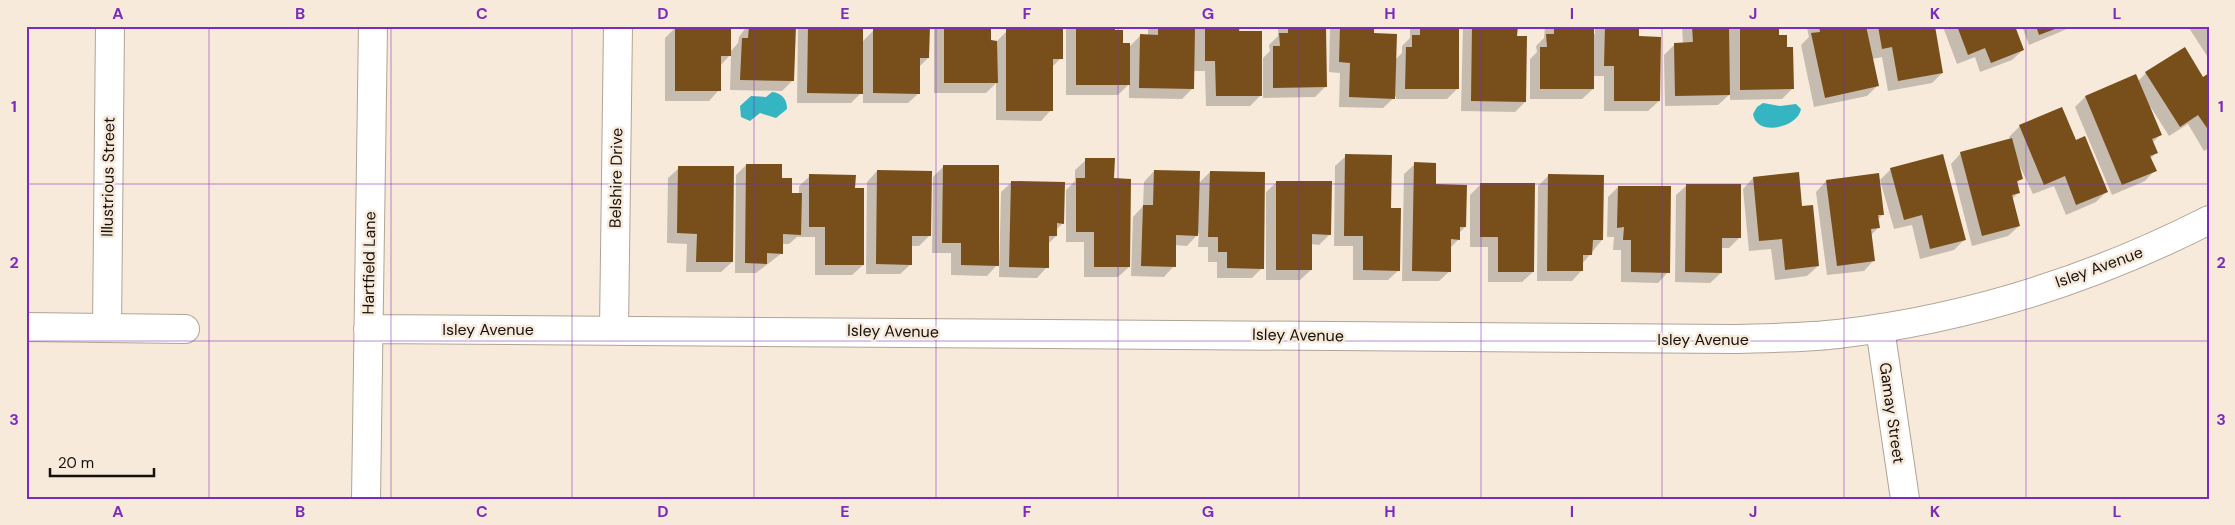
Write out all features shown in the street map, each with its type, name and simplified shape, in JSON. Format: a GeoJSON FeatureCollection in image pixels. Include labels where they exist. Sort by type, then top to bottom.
{"type":"FeatureCollection","features":[{"type":"Feature","properties":{"kind":"street","name":"Illustrious Street"},"geometry":{"type":"LineString","coordinates":[[107,328],[110,26]]}},
{"type":"Feature","properties":{"kind":"street","name":"Hartfield Lane"},"geometry":{"type":"LineString","coordinates":[[366,499],[373,26]]}},
{"type":"Feature","properties":{"kind":"street","name":"Belshire Drive"},"geometry":{"type":"LineString","coordinates":[[614,329],[618,26]]}},
{"type":"Feature","properties":{"kind":"street","name":"Isley Avenue"},"geometry":{"type":"LineString","coordinates":[[368,329],[614,329],[1732,340],[1836,334],[1880,328],[1974,308],[2032,292],[2137,254],[2209,220]]}},
{"type":"Feature","properties":{"kind":"street"},"geometry":{"type":"LineString","coordinates":[[26,327],[185,329]]}},
{"type":"Feature","properties":{"kind":"street","name":"Gamay Street"},"geometry":{"type":"LineString","coordinates":[[1880,328],[1905,499]]}},
{"type":"Feature","properties":{"kind":"water"},"geometry":{"type":"Polygon","coordinates":[[[772,92],[781,95],[787,105],[787,109],[776,118],[760,113],[750,121],[741,117],[740,106],[751,96],[766,97],[772,92]]]}},
{"type":"Feature","properties":{"kind":"water"},"geometry":{"type":"Polygon","coordinates":[[[1763,103],[1780,106],[1796,104],[1801,109],[1793,121],[1785,125],[1769,128],[1761,126],[1753,114],[1757,107],[1763,103]]]}},
{"type":"Feature","properties":{"kind":"building"},"geometry":{"type":"Polygon","coordinates":[[[731,26],[731,56],[721,56],[721,91],[675,91],[675,27],[731,26]]]}},
{"type":"Feature","properties":{"kind":"building"},"geometry":{"type":"Polygon","coordinates":[[[749,26],[796,26],[794,81],[740,80],[742,38],[748,38],[749,26]]]}},
{"type":"Feature","properties":{"kind":"building"},"geometry":{"type":"Polygon","coordinates":[[[808,26],[863,28],[863,94],[807,93],[808,26]]]}},
{"type":"Feature","properties":{"kind":"building"},"geometry":{"type":"Polygon","coordinates":[[[896,26],[930,26],[929,58],[920,58],[920,94],[873,93],[873,29],[896,29],[896,26]]]}},
{"type":"Feature","properties":{"kind":"building"},"geometry":{"type":"Polygon","coordinates":[[[944,26],[991,28],[991,40],[997,41],[998,83],[944,83],[944,26]]]}},
{"type":"Feature","properties":{"kind":"building"},"geometry":{"type":"Polygon","coordinates":[[[1029,26],[1063,26],[1063,59],[1053,59],[1053,111],[1006,111],[1006,29],[1029,29],[1029,26]]]}},
{"type":"Feature","properties":{"kind":"building"},"geometry":{"type":"Polygon","coordinates":[[[1076,26],[1115,26],[1115,30],[1123,30],[1123,43],[1130,43],[1130,85],[1076,85],[1076,26]]]}},
{"type":"Feature","properties":{"kind":"building"},"geometry":{"type":"Polygon","coordinates":[[[1158,26],[1195,26],[1194,89],[1139,88],[1140,34],[1158,35],[1158,26]]]}},
{"type":"Feature","properties":{"kind":"building"},"geometry":{"type":"Polygon","coordinates":[[[1205,26],[1240,26],[1239,31],[1262,31],[1262,96],[1216,96],[1215,61],[1205,61],[1205,26]]]}},
{"type":"Feature","properties":{"kind":"building"},"geometry":{"type":"Polygon","coordinates":[[[1288,26],[1326,26],[1327,87],[1273,88],[1273,46],[1280,46],[1279,33],[1288,33],[1288,26]]]}},
{"type":"Feature","properties":{"kind":"building"},"geometry":{"type":"Polygon","coordinates":[[[1340,26],[1374,26],[1374,33],[1397,34],[1395,99],[1349,97],[1350,63],[1339,62],[1340,26]]]}},
{"type":"Feature","properties":{"kind":"building"},"geometry":{"type":"Polygon","coordinates":[[[1420,26],[1459,26],[1459,89],[1405,89],[1406,47],[1412,47],[1412,35],[1420,35],[1420,26]]]}},
{"type":"Feature","properties":{"kind":"building"},"geometry":{"type":"Polygon","coordinates":[[[1472,26],[1518,26],[1517,36],[1527,36],[1526,102],[1471,101],[1472,26]]]}},
{"type":"Feature","properties":{"kind":"building"},"geometry":{"type":"Polygon","coordinates":[[[1554,26],[1594,26],[1594,89],[1540,89],[1540,47],[1547,47],[1546,34],[1554,34],[1554,26]]]}},
{"type":"Feature","properties":{"kind":"building"},"geometry":{"type":"Polygon","coordinates":[[[1605,26],[1639,26],[1639,36],[1661,37],[1660,101],[1614,101],[1614,66],[1604,66],[1605,26]]]}},
{"type":"Feature","properties":{"kind":"building"},"geometry":{"type":"Polygon","coordinates":[[[1692,26],[1729,26],[1730,95],[1675,96],[1674,43],[1693,42],[1692,26]]]}},
{"type":"Feature","properties":{"kind":"building"},"geometry":{"type":"Polygon","coordinates":[[[1740,26],[1779,26],[1779,35],[1787,35],[1787,47],[1793,47],[1794,89],[1740,90],[1740,26]]]}},
{"type":"Feature","properties":{"kind":"building"},"geometry":{"type":"Polygon","coordinates":[[[1819,26],[1866,26],[1879,86],[1825,98],[1811,33],[1820,32],[1819,26]]]}},
{"type":"Feature","properties":{"kind":"building"},"geometry":{"type":"Polygon","coordinates":[[[1878,26],[1935,26],[1943,73],[1898,81],[1892,47],[1882,49],[1878,26]]]}},
{"type":"Feature","properties":{"kind":"building"},"geometry":{"type":"Polygon","coordinates":[[[1957,26],[2015,26],[2024,50],[1991,63],[1985,48],[1968,55],[1957,26]]]}},
{"type":"Feature","properties":{"kind":"building"},"geometry":{"type":"Polygon","coordinates":[[[2036,26],[2063,26],[2039,35],[2036,26]]]}},
{"type":"Feature","properties":{"kind":"building"},"geometry":{"type":"Polygon","coordinates":[[[2185,47],[2203,77],[2209,73],[2209,131],[2198,115],[2180,127],[2145,72],[2185,47]]]}},
{"type":"Feature","properties":{"kind":"building"},"geometry":{"type":"Polygon","coordinates":[[[2136,74],[2162,135],[2152,139],[2158,153],[2150,156],[2157,171],[2122,185],[2085,96],[2136,74]]]}},
{"type":"Feature","properties":{"kind":"building"},"geometry":{"type":"Polygon","coordinates":[[[2062,107],[2076,140],[2085,136],[2108,192],[2076,205],[2065,176],[2044,185],[2019,125],[2062,107]]]}},
{"type":"Feature","properties":{"kind":"building"},"geometry":{"type":"Polygon","coordinates":[[[2012,138],[2023,179],[2017,181],[2020,193],[2012,195],[2020,226],[1982,236],[1960,152],[2012,138]]]}},
{"type":"Feature","properties":{"kind":"building"},"geometry":{"type":"Polygon","coordinates":[[[1345,154],[1392,155],[1391,208],[1401,208],[1400,271],[1363,270],[1363,236],[1344,236],[1345,154]]]}},
{"type":"Feature","properties":{"kind":"building"},"geometry":{"type":"Polygon","coordinates":[[[1943,154],[1966,240],[1930,249],[1922,215],[1904,220],[1890,168],[1943,154]]]}},
{"type":"Feature","properties":{"kind":"building"},"geometry":{"type":"Polygon","coordinates":[[[1085,158],[1115,158],[1114,178],[1131,179],[1130,267],[1094,267],[1094,232],[1076,232],[1076,178],[1085,178],[1085,158]]]}},
{"type":"Feature","properties":{"kind":"building"},"geometry":{"type":"Polygon","coordinates":[[[1414,162],[1436,163],[1436,184],[1467,185],[1466,227],[1460,227],[1460,240],[1451,239],[1451,272],[1412,271],[1414,162]]]}},
{"type":"Feature","properties":{"kind":"building"},"geometry":{"type":"Polygon","coordinates":[[[746,164],[782,164],[782,178],[792,178],[792,193],[802,193],[801,235],[783,234],[783,254],[767,253],[767,264],[745,263],[746,164]]]}},
{"type":"Feature","properties":{"kind":"building"},"geometry":{"type":"Polygon","coordinates":[[[943,165],[999,165],[999,266],[961,265],[961,243],[942,243],[943,165]]]}},
{"type":"Feature","properties":{"kind":"building"},"geometry":{"type":"Polygon","coordinates":[[[678,166],[734,166],[733,262],[696,262],[697,234],[677,233],[678,166]]]}},
{"type":"Feature","properties":{"kind":"building"},"geometry":{"type":"Polygon","coordinates":[[[877,170],[932,171],[931,236],[912,236],[912,265],[876,264],[877,170]]]}},
{"type":"Feature","properties":{"kind":"building"},"geometry":{"type":"Polygon","coordinates":[[[1154,170],[1200,171],[1198,236],[1176,235],[1176,267],[1141,266],[1143,205],[1153,205],[1154,170]]]}},
{"type":"Feature","properties":{"kind":"building"},"geometry":{"type":"Polygon","coordinates":[[[1210,171],[1265,172],[1264,269],[1227,268],[1227,252],[1218,252],[1218,237],[1208,237],[1210,171]]]}},
{"type":"Feature","properties":{"kind":"building"},"geometry":{"type":"Polygon","coordinates":[[[1799,172],[1802,206],[1813,205],[1819,266],[1785,270],[1782,239],[1759,241],[1753,177],[1799,172]]]}},
{"type":"Feature","properties":{"kind":"building"},"geometry":{"type":"Polygon","coordinates":[[[1879,173],[1884,215],[1878,215],[1880,228],[1871,229],[1875,261],[1837,266],[1826,180],[1879,173]]]}},
{"type":"Feature","properties":{"kind":"building"},"geometry":{"type":"Polygon","coordinates":[[[809,174],[856,175],[855,188],[864,188],[864,265],[825,265],[825,227],[809,227],[809,174]]]}},
{"type":"Feature","properties":{"kind":"building"},"geometry":{"type":"Polygon","coordinates":[[[1548,174],[1604,175],[1603,240],[1593,240],[1592,255],[1583,255],[1583,271],[1547,271],[1548,174]]]}},
{"type":"Feature","properties":{"kind":"building"},"geometry":{"type":"Polygon","coordinates":[[[1011,181],[1065,182],[1064,224],[1057,223],[1057,236],[1049,236],[1049,268],[1009,267],[1011,181]]]}},
{"type":"Feature","properties":{"kind":"building"},"geometry":{"type":"Polygon","coordinates":[[[1276,181],[1332,181],[1331,235],[1312,234],[1312,270],[1276,270],[1276,181]]]}},
{"type":"Feature","properties":{"kind":"building"},"geometry":{"type":"Polygon","coordinates":[[[1480,183],[1535,183],[1534,272],[1498,272],[1498,237],[1480,237],[1480,183]]]}},
{"type":"Feature","properties":{"kind":"building"},"geometry":{"type":"Polygon","coordinates":[[[1686,184],[1741,184],[1741,238],[1722,238],[1722,273],[1685,272],[1686,184]]]}},
{"type":"Feature","properties":{"kind":"building"},"geometry":{"type":"Polygon","coordinates":[[[1618,186],[1671,186],[1670,273],[1631,272],[1631,240],[1623,240],[1624,227],[1617,228],[1618,186]]]}}]}
